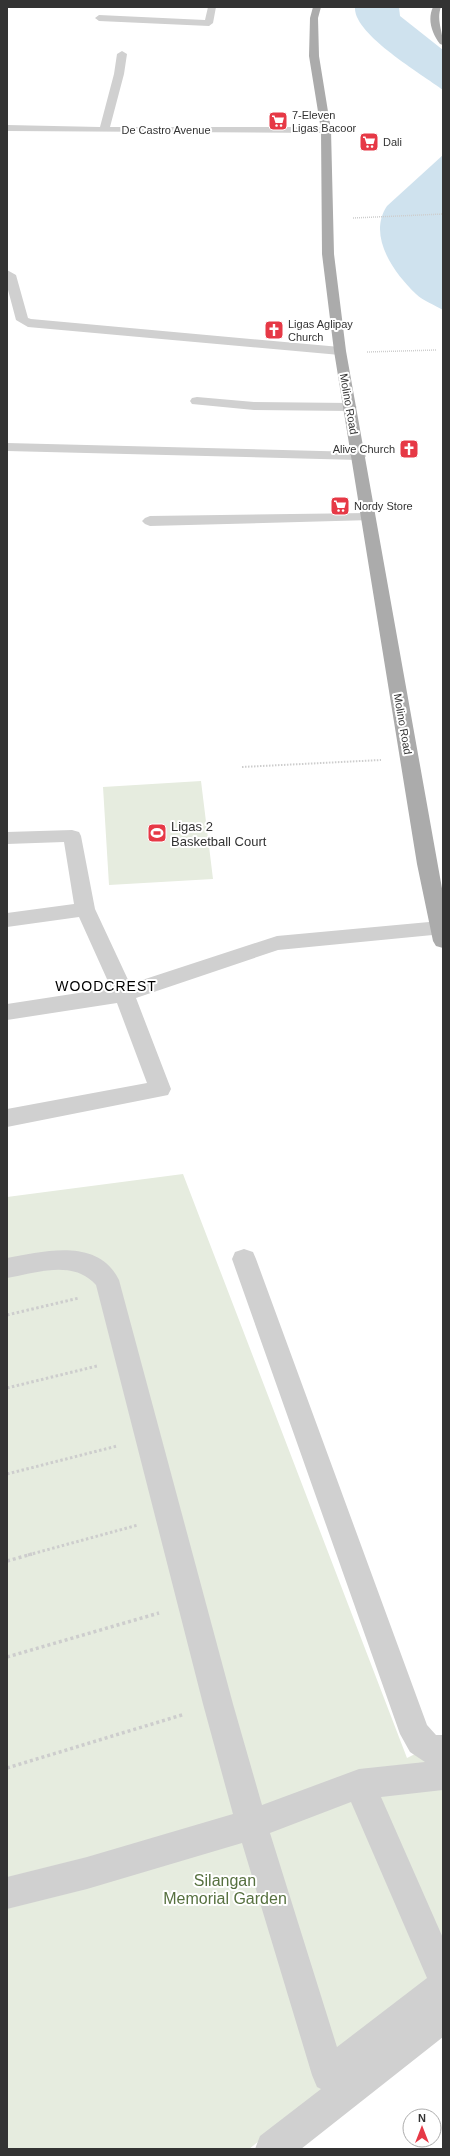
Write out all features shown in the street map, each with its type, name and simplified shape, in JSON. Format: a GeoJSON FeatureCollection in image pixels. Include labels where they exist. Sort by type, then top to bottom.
{"type":"FeatureCollection","features":[{"type":"Feature","properties":{"kind":"main road","name":"Molino Road"},"geometry":{"type":"LineString","coordinates":[[317,7],[314,18],[314,56],[326,130],[328,254],[340,351],[427,864],[442,934]]}},
{"type":"Feature","properties":{"kind":"main road"},"geometry":{"type":"LineString","coordinates":[[438,7],[434,14],[434,20],[437,31],[443,42]]}},
{"type":"Feature","properties":{"kind":"street"},"geometry":{"type":"LineString","coordinates":[[99,18],[208,23],[212,7]]}},
{"type":"Feature","properties":{"kind":"street"},"geometry":{"type":"LineString","coordinates":[[104,130],[119,74],[122,54]]}},
{"type":"Feature","properties":{"kind":"street","name":"De Castro Avenue"},"geometry":{"type":"LineString","coordinates":[[7,128],[104,130],[326,130]]}},
{"type":"Feature","properties":{"kind":"street"},"geometry":{"type":"LineString","coordinates":[[7,274],[10,275],[22,320],[28,323],[340,351]]}},
{"type":"Feature","properties":{"kind":"street"},"geometry":{"type":"LineString","coordinates":[[197,401],[254,406],[350,407]]}},
{"type":"Feature","properties":{"kind":"street"},"geometry":{"type":"LineString","coordinates":[[7,447],[358,456]]}},
{"type":"Feature","properties":{"kind":"street"},"geometry":{"type":"LineString","coordinates":[[150,521],[367,517]]}},
{"type":"Feature","properties":{"kind":"street"},"geometry":{"type":"LineString","coordinates":[[7,838],[72,836],[85,909],[124,994],[160,1089],[7,1118]]}},
{"type":"Feature","properties":{"kind":"street"},"geometry":{"type":"LineString","coordinates":[[7,920],[85,909]]}},
{"type":"Feature","properties":{"kind":"street"},"geometry":{"type":"LineString","coordinates":[[7,1012],[124,994],[277,942],[442,934]]}},
{"type":"Feature","properties":{"kind":"street"},"geometry":{"type":"LineString","coordinates":[[244,1259],[415,1734],[423,1744],[433,1751],[443,1750]]}},
{"type":"Feature","properties":{"kind":"street"},"geometry":{"type":"LineString","coordinates":[[7,1268],[80,1260],[101,1270],[111,1291],[218,1704],[252,1824],[329,2075],[443,1987]]}},
{"type":"Feature","properties":{"kind":"street"},"geometry":{"type":"LineString","coordinates":[[7,1893],[87,1873],[252,1824],[359,1784],[443,1775]]}},
{"type":"Feature","properties":{"kind":"street"},"geometry":{"type":"LineString","coordinates":[[359,1784],[443,1976]]}},
{"type":"Feature","properties":{"kind":"street"},"geometry":{"type":"LineString","coordinates":[[273,2149],[443,2016]]}},
{"type":"Feature","properties":{"kind":"path"},"geometry":{"type":"LineString","coordinates":[[372,218],[443,214]]}},
{"type":"Feature","properties":{"kind":"path"},"geometry":{"type":"LineString","coordinates":[[340,351],[436,350]]}},
{"type":"Feature","properties":{"kind":"path"},"geometry":{"type":"LineString","coordinates":[[242,767],[383,760]]}},
{"type":"Feature","properties":{"kind":"path"},"geometry":{"type":"LineString","coordinates":[[7,1315],[111,1291]]}},
{"type":"Feature","properties":{"kind":"path"},"geometry":{"type":"LineString","coordinates":[[7,1388],[128,1358]]}},
{"type":"Feature","properties":{"kind":"path"},"geometry":{"type":"LineString","coordinates":[[7,1474],[149,1438]]}},
{"type":"Feature","properties":{"kind":"path"},"geometry":{"type":"LineString","coordinates":[[7,1561],[170,1516]]}},
{"type":"Feature","properties":{"kind":"path"},"geometry":{"type":"LineString","coordinates":[[7,1657],[192,1603]]}},
{"type":"Feature","properties":{"kind":"path"},"geometry":{"type":"LineString","coordinates":[[7,1768],[218,1704]]}},
{"type":"Feature","properties":{"kind":"green space","name":"Ligas 2 Basketball Court"},"geometry":{"type":"Polygon","coordinates":[[[201,781],[213,879],[109,885],[103,787],[201,781]]]}},
{"type":"Feature","properties":{"kind":"green space","name":"Silangan Memorial Garden"},"geometry":{"type":"Polygon","coordinates":[[[183,1174],[407,1758],[443,1740],[443,1996],[249,2149],[7,2149],[7,1197],[183,1174]]]}},
{"type":"Feature","properties":{"kind":"water"},"geometry":{"type":"Polygon","coordinates":[[[355,7],[399,7],[400,16],[443,50],[443,90],[405,64],[376,41],[357,18],[355,7]]]}},
{"type":"Feature","properties":{"kind":"water"},"geometry":{"type":"Polygon","coordinates":[[[443,155],[443,310],[419,296],[399,276],[386,253],[380,229],[382,218],[387,206],[443,155]]]}},
{"type":"Feature","properties":{"kind":"place","name":"7-Eleven Ligas Bacoor"},"geometry":{"type":"Point","coordinates":[278,121]}},
{"type":"Feature","properties":{"kind":"place","name":"Dali"},"geometry":{"type":"Point","coordinates":[369,142]}},
{"type":"Feature","properties":{"kind":"place","name":"Ligas Aglipay Church"},"geometry":{"type":"Point","coordinates":[274,330]}},
{"type":"Feature","properties":{"kind":"place","name":"Alive Church"},"geometry":{"type":"Point","coordinates":[409,449]}},
{"type":"Feature","properties":{"kind":"place","name":"Nordy Store"},"geometry":{"type":"Point","coordinates":[340,506]}},
{"type":"Feature","properties":{"kind":"place","name":"Ligas 2 Basketball Court"},"geometry":{"type":"Point","coordinates":[157,833]}},
{"type":"Feature","properties":{"kind":"district","name":"WOODCREST"},"geometry":{"type":"Point","coordinates":[106,986]}}]}
